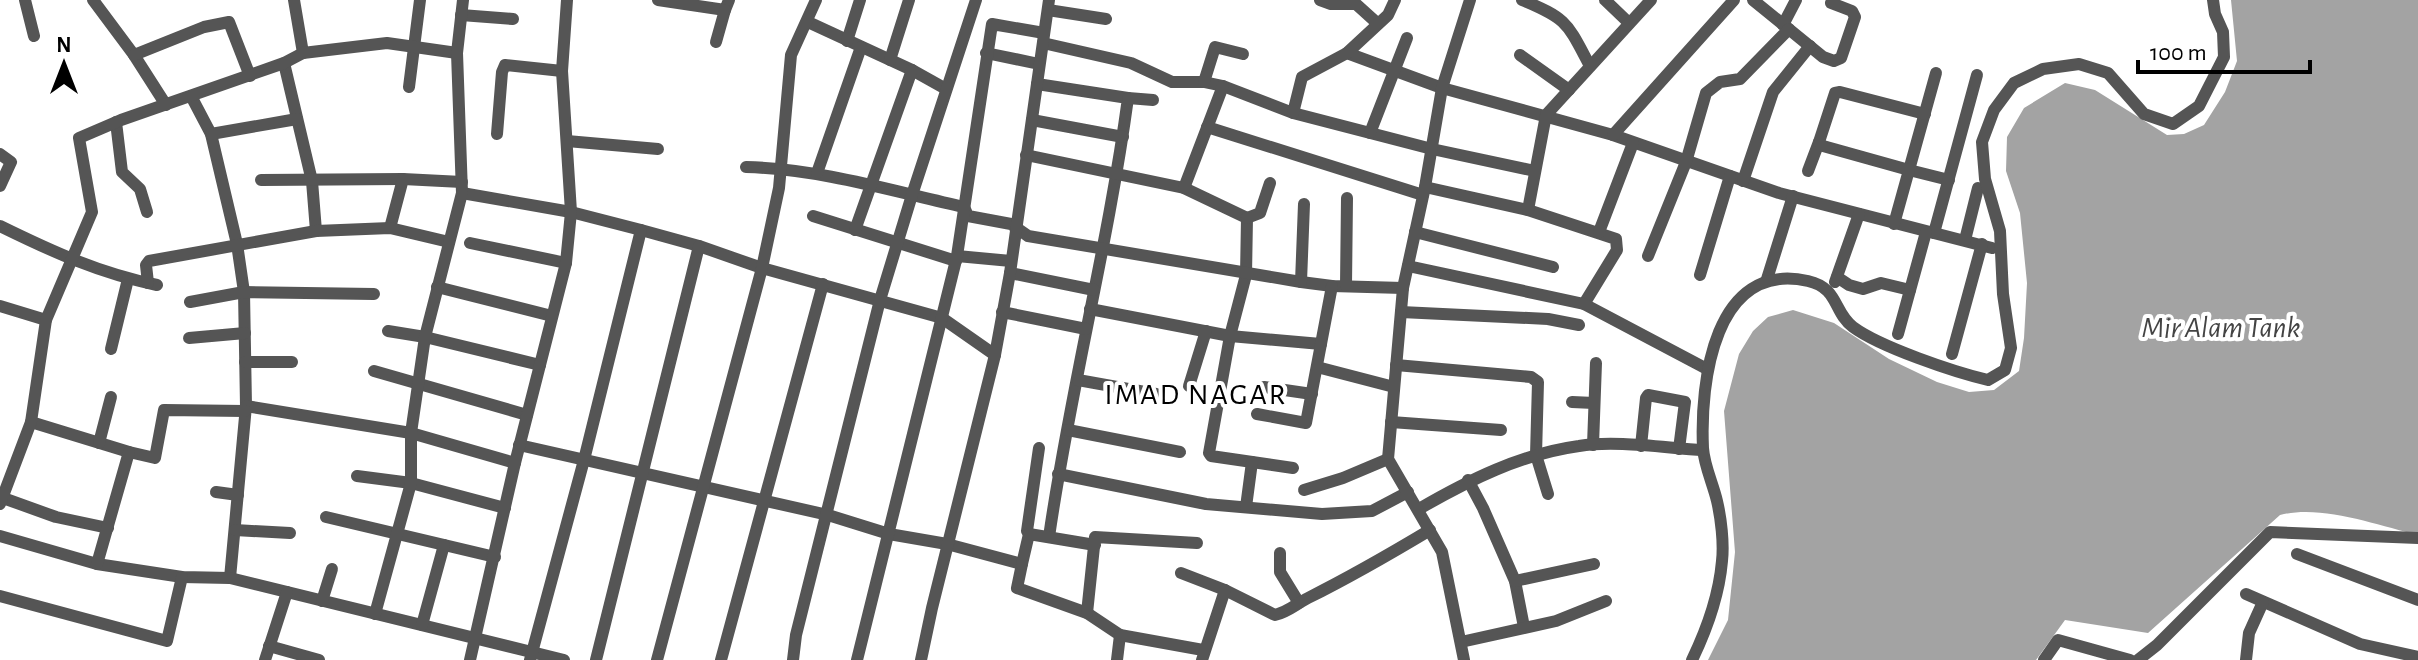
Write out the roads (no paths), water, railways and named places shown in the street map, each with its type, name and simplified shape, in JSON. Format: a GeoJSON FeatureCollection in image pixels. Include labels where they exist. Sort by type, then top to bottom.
{"type":"FeatureCollection","features":[{"type":"Feature","properties":{"kind":"street"},"geometry":{"type":"LineString","coordinates":[[25,0],[34,36]]}},
{"type":"Feature","properties":{"kind":"street"},"geometry":{"type":"LineString","coordinates":[[93,0],[166,105]]}},
{"type":"Feature","properties":{"kind":"street"},"geometry":{"type":"LineString","coordinates":[[294,0],[303,53]]}},
{"type":"Feature","properties":{"kind":"street"},"geometry":{"type":"LineString","coordinates":[[409,87],[420,0]]}},
{"type":"Feature","properties":{"kind":"street"},"geometry":{"type":"LineString","coordinates":[[375,614],[411,483],[411,433],[425,337],[462,188],[457,53],[463,0]]}},
{"type":"Feature","properties":{"kind":"street"},"geometry":{"type":"LineString","coordinates":[[470,660],[519,445],[566,263],[571,212],[562,71],[567,0]]}},
{"type":"Feature","properties":{"kind":"street"},"geometry":{"type":"LineString","coordinates":[[658,0],[727,5],[716,42]]}},
{"type":"Feature","properties":{"kind":"street"},"geometry":{"type":"LineString","coordinates":[[657,660],[762,268],[779,188],[791,55],[816,0]]}},
{"type":"Feature","properties":{"kind":"street"},"geometry":{"type":"LineString","coordinates":[[847,41],[860,0]]}},
{"type":"Feature","properties":{"kind":"street"},"geometry":{"type":"LineString","coordinates":[[890,60],[909,0]]}},
{"type":"Feature","properties":{"kind":"street"},"geometry":{"type":"LineString","coordinates":[[793,660],[796,635],[880,300],[976,0]]}},
{"type":"Feature","properties":{"kind":"street"},"geometry":{"type":"LineString","coordinates":[[1320,0],[1331,4],[1356,4],[1377,23]]}},
{"type":"Feature","properties":{"kind":"street"},"geometry":{"type":"LineString","coordinates":[[1293,113],[1302,77],[1347,53],[1388,15],[1395,0]]}},
{"type":"Feature","properties":{"kind":"street"},"geometry":{"type":"LineString","coordinates":[[1464,660],[1442,552],[1388,459],[1403,288],[1442,88],[1470,0]]}},
{"type":"Feature","properties":{"kind":"street"},"geometry":{"type":"LineString","coordinates":[[1522,0],[1564,21],[1590,66]]}},
{"type":"Feature","properties":{"kind":"street"},"geometry":{"type":"LineString","coordinates":[[1605,0],[1629,23]]}},
{"type":"Feature","properties":{"kind":"street"},"geometry":{"type":"LineString","coordinates":[[1528,210],[1546,115],[1651,0]]}},
{"type":"Feature","properties":{"kind":"street"},"geometry":{"type":"LineString","coordinates":[[1613,135],[1734,0]]}},
{"type":"Feature","properties":{"kind":"street"},"geometry":{"type":"LineString","coordinates":[[1753,0],[1823,57],[1834,61],[1841,58],[1855,17],[1852,11],[1831,3]]}},
{"type":"Feature","properties":{"kind":"street"},"geometry":{"type":"LineString","coordinates":[[1648,256],[1686,162],[1706,93],[1720,82],[1740,79],[1786,27],[1796,0]]}},
{"type":"Feature","properties":{"kind":"street"},"geometry":{"type":"LineString","coordinates":[[1767,279],[1803,280],[1818,284],[1830,292],[1851,326],[1894,348],[1988,380],[2005,370],[2011,348],[2003,294],[2000,231],[1985,179],[1982,142],[1994,110],[2014,83],[2043,69],[2079,64],[2108,73],[2144,114],[2173,124],[2199,106],[2224,57],[2223,32],[2213,0]]}},
{"type":"Feature","properties":{"kind":"street"},"geometry":{"type":"LineString","coordinates":[[921,660],[995,355],[1049,5],[1106,19]]}},
{"type":"Feature","properties":{"kind":"street"},"geometry":{"type":"LineString","coordinates":[[461,15],[513,19]]}},
{"type":"Feature","properties":{"kind":"street"},"geometry":{"type":"LineString","coordinates":[[134,55],[204,27],[229,22],[250,76]]}},
{"type":"Feature","properties":{"kind":"street"},"geometry":{"type":"LineString","coordinates":[[808,22],[946,89]]}},
{"type":"Feature","properties":{"kind":"street"},"geometry":{"type":"LineString","coordinates":[[857,660],[956,258],[992,24],[1131,63],[1172,82],[1204,82],[1223,86],[1293,113],[1432,149],[1535,171]]}},
{"type":"Feature","properties":{"kind":"street"},"geometry":{"type":"LineString","coordinates":[[1370,133],[1407,38]]}},
{"type":"Feature","properties":{"kind":"street"},"geometry":{"type":"LineString","coordinates":[[108,528],[1,501],[31,422],[46,320],[93,207],[79,138],[116,122],[250,76],[303,53],[387,43],[457,53]]}},
{"type":"Feature","properties":{"kind":"street"},"geometry":{"type":"LineString","coordinates":[[1743,181],[1773,92],[1810,46]]}},
{"type":"Feature","properties":{"kind":"street"},"geometry":{"type":"LineString","coordinates":[[817,173],[861,47]]}},
{"type":"Feature","properties":{"kind":"street"},"geometry":{"type":"LineString","coordinates":[[1204,82],[1215,47],[1243,54]]}},
{"type":"Feature","properties":{"kind":"street"},"geometry":{"type":"LineString","coordinates":[[986,53],[1039,64]]}},
{"type":"Feature","properties":{"kind":"street"},"geometry":{"type":"LineString","coordinates":[[1347,53],[1442,88],[1613,135],[1743,181],[1894,224],[1987,246],[1952,354]]}},
{"type":"Feature","properties":{"kind":"street"},"geometry":{"type":"LineString","coordinates":[[1520,55],[1569,90]]}},
{"type":"Feature","properties":{"kind":"street"},"geometry":{"type":"LineString","coordinates":[[284,63],[312,181],[316,231]]}},
{"type":"Feature","properties":{"kind":"street"},"geometry":{"type":"LineString","coordinates":[[497,134],[505,65],[562,71]]}},
{"type":"Feature","properties":{"kind":"street"},"geometry":{"type":"LineString","coordinates":[[855,230],[912,70]]}},
{"type":"Feature","properties":{"kind":"street"},"geometry":{"type":"LineString","coordinates":[[1894,224],[1936,73]]}},
{"type":"Feature","properties":{"kind":"street"},"geometry":{"type":"LineString","coordinates":[[1898,334],[1910,290],[1949,180],[1977,75]]}},
{"type":"Feature","properties":{"kind":"street"},"geometry":{"type":"LineString","coordinates":[[1037,84],[1153,100]]}},
{"type":"Feature","properties":{"kind":"street"},"geometry":{"type":"LineString","coordinates":[[1184,188],[1223,86]]}},
{"type":"Feature","properties":{"kind":"street"},"geometry":{"type":"LineString","coordinates":[[1808,171],[1835,93],[1925,114]]}},
{"type":"Feature","properties":{"kind":"street"},"geometry":{"type":"LineString","coordinates":[[191,96],[211,134],[237,244],[244,292],[245,409],[230,578]]}},
{"type":"Feature","properties":{"kind":"street"},"geometry":{"type":"LineString","coordinates":[[1049,537],[1058,474],[1119,174],[1128,98]]}},
{"type":"Feature","properties":{"kind":"street"},"geometry":{"type":"LineString","coordinates":[[211,134],[297,119]]}},
{"type":"Feature","properties":{"kind":"street"},"geometry":{"type":"LineString","coordinates":[[1032,120],[1123,137]]}},
{"type":"Feature","properties":{"kind":"street"},"geometry":{"type":"LineString","coordinates":[[116,122],[122,172],[140,189],[147,212]]}},
{"type":"Feature","properties":{"kind":"street"},"geometry":{"type":"LineString","coordinates":[[1207,127],[1424,191],[1528,210],[1616,239],[1617,250],[1584,304]]}},
{"type":"Feature","properties":{"kind":"street"},"geometry":{"type":"LineString","coordinates":[[567,141],[658,149]]}},
{"type":"Feature","properties":{"kind":"street"},"geometry":{"type":"LineString","coordinates":[[1819,142],[1823,146],[1949,180]]}},
{"type":"Feature","properties":{"kind":"street"},"geometry":{"type":"LineString","coordinates":[[1599,232],[1633,143]]}},
{"type":"Feature","properties":{"kind":"street"},"geometry":{"type":"LineString","coordinates":[[0,154],[11,162],[0,186]]}},
{"type":"Feature","properties":{"kind":"street"},"geometry":{"type":"LineString","coordinates":[[1026,155],[1184,188],[1247,218],[1260,213],[1270,183]]}},
{"type":"Feature","properties":{"kind":"street"},"geometry":{"type":"LineString","coordinates":[[746,167],[817,173],[964,207]]}},
{"type":"Feature","properties":{"kind":"street"},"geometry":{"type":"LineString","coordinates":[[1700,275],[1730,176]]}},
{"type":"Feature","properties":{"kind":"street"},"geometry":{"type":"LineString","coordinates":[[390,228],[403,179]]}},
{"type":"Feature","properties":{"kind":"street"},"geometry":{"type":"LineString","coordinates":[[261,180],[403,179],[462,188],[571,212],[699,246],[762,268],[942,318],[995,355]]}},
{"type":"Feature","properties":{"kind":"street"},"geometry":{"type":"LineString","coordinates":[[1965,240],[1978,188]]}},
{"type":"Feature","properties":{"kind":"street"},"geometry":{"type":"LineString","coordinates":[[1692,660],[1710,624],[1722,560],[1718,505],[1703,450],[1707,369],[1722,322],[1741,298],[1767,279],[1793,196]]}},
{"type":"Feature","properties":{"kind":"street"},"geometry":{"type":"LineString","coordinates":[[1346,285],[1347,198]]}},
{"type":"Feature","properties":{"kind":"street"},"geometry":{"type":"LineString","coordinates":[[1301,282],[1304,204]]}},
{"type":"Feature","properties":{"kind":"street"},"geometry":{"type":"LineString","coordinates":[[964,207],[968,216],[1011,224],[1028,236],[1246,275],[1332,286],[1403,288]]}},
{"type":"Feature","properties":{"kind":"street"},"geometry":{"type":"LineString","coordinates":[[1859,214],[1836,279],[1863,289],[1881,283],[1910,290]]}},
{"type":"Feature","properties":{"kind":"street"},"geometry":{"type":"LineString","coordinates":[[813,216],[897,243],[956,258],[1010,267],[1094,290]]}},
{"type":"Feature","properties":{"kind":"street"},"geometry":{"type":"LineString","coordinates":[[1247,218],[1246,275],[1230,336],[1209,453],[1211,456],[1293,468]]}},
{"type":"Feature","properties":{"kind":"street"},"geometry":{"type":"LineString","coordinates":[[0,226],[71,261],[152,284],[146,265],[149,261],[316,231],[390,228],[449,242]]}},
{"type":"Feature","properties":{"kind":"street"},"geometry":{"type":"LineString","coordinates":[[531,656],[641,230]]}},
{"type":"Feature","properties":{"kind":"street"},"geometry":{"type":"LineString","coordinates":[[1415,232],[1553,267]]}},
{"type":"Feature","properties":{"kind":"street"},"geometry":{"type":"LineString","coordinates":[[470,243],[566,263]]}},
{"type":"Feature","properties":{"kind":"street"},"geometry":{"type":"LineString","coordinates":[[596,660],[699,246]]}},
{"type":"Feature","properties":{"kind":"street"},"geometry":{"type":"LineString","coordinates":[[1408,266],[1584,304],[1707,369]]}},
{"type":"Feature","properties":{"kind":"street"},"geometry":{"type":"LineString","coordinates":[[111,349],[128,279]]}},
{"type":"Feature","properties":{"kind":"street"},"geometry":{"type":"LineString","coordinates":[[721,660],[823,284]]}},
{"type":"Feature","properties":{"kind":"street"},"geometry":{"type":"LineString","coordinates":[[1257,414],[1306,423],[1332,286]]}},
{"type":"Feature","properties":{"kind":"street"},"geometry":{"type":"LineString","coordinates":[[437,287],[552,316]]}},
{"type":"Feature","properties":{"kind":"street"},"geometry":{"type":"LineString","coordinates":[[190,302],[244,292],[374,294]]}},
{"type":"Feature","properties":{"kind":"street"},"geometry":{"type":"LineString","coordinates":[[0,306],[46,320]]}},
{"type":"Feature","properties":{"kind":"street"},"geometry":{"type":"LineString","coordinates":[[1090,309],[1230,336],[1321,344]]}},
{"type":"Feature","properties":{"kind":"street"},"geometry":{"type":"LineString","coordinates":[[1002,312],[1086,329]]}},
{"type":"Feature","properties":{"kind":"street"},"geometry":{"type":"LineString","coordinates":[[1401,312],[1548,319],[1579,325]]}},
{"type":"Feature","properties":{"kind":"street"},"geometry":{"type":"LineString","coordinates":[[388,331],[540,365]]}},
{"type":"Feature","properties":{"kind":"street"},"geometry":{"type":"LineString","coordinates":[[1189,386],[1206,331]]}},
{"type":"Feature","properties":{"kind":"street"},"geometry":{"type":"LineString","coordinates":[[189,338],[245,333]]}},
{"type":"Feature","properties":{"kind":"street"},"geometry":{"type":"LineString","coordinates":[[245,362],[292,362]]}},
{"type":"Feature","properties":{"kind":"street"},"geometry":{"type":"LineString","coordinates":[[1593,445],[1596,363]]}},
{"type":"Feature","properties":{"kind":"street"},"geometry":{"type":"LineString","coordinates":[[1396,365],[1531,377],[1538,382],[1536,455],[1548,494]]}},
{"type":"Feature","properties":{"kind":"street"},"geometry":{"type":"LineString","coordinates":[[1317,367],[1394,387]]}},
{"type":"Feature","properties":{"kind":"street"},"geometry":{"type":"LineString","coordinates":[[374,371],[527,415]]}},
{"type":"Feature","properties":{"kind":"street"},"geometry":{"type":"LineString","coordinates":[[1078,380],[1156,394]]}},
{"type":"Feature","properties":{"kind":"street"},"geometry":{"type":"LineString","coordinates":[[1264,387],[1312,394]]}},
{"type":"Feature","properties":{"kind":"street"},"geometry":{"type":"LineString","coordinates":[[1641,446],[1648,395],[1685,402],[1679,449]]}},
{"type":"Feature","properties":{"kind":"street"},"geometry":{"type":"LineString","coordinates":[[99,443],[111,397]]}},
{"type":"Feature","properties":{"kind":"street"},"geometry":{"type":"LineString","coordinates":[[1572,402],[1594,403]]}},
{"type":"Feature","properties":{"kind":"street"},"geometry":{"type":"LineString","coordinates":[[31,422],[155,458],[164,410],[245,409],[411,433],[515,463]]}},
{"type":"Feature","properties":{"kind":"street"},"geometry":{"type":"LineString","coordinates":[[1391,422],[1501,430]]}},
{"type":"Feature","properties":{"kind":"street"},"geometry":{"type":"LineString","coordinates":[[1068,430],[1180,452]]}},
{"type":"Feature","properties":{"kind":"street"},"geometry":{"type":"LineString","coordinates":[[519,445],[828,515],[889,534],[947,544],[1022,564]]}},
{"type":"Feature","properties":{"kind":"street"},"geometry":{"type":"LineString","coordinates":[[1419,509],[1468,480],[1536,455],[1593,445],[1703,450]]}},
{"type":"Feature","properties":{"kind":"street"},"geometry":{"type":"LineString","coordinates":[[1039,448],[1029,534],[1017,588],[1087,613],[1120,635],[1202,655],[1225,590]]}},
{"type":"Feature","properties":{"kind":"street"},"geometry":{"type":"LineString","coordinates":[[97,564],[129,452]]}},
{"type":"Feature","properties":{"kind":"street"},"geometry":{"type":"LineString","coordinates":[[1304,490],[1388,459]]}},
{"type":"Feature","properties":{"kind":"street"},"geometry":{"type":"LineString","coordinates":[[1246,507],[1252,462]]}},
{"type":"Feature","properties":{"kind":"street"},"geometry":{"type":"LineString","coordinates":[[1058,474],[1206,504],[1322,514],[1372,511],[1408,492]]}},
{"type":"Feature","properties":{"kind":"street"},"geometry":{"type":"LineString","coordinates":[[357,476],[411,483],[505,508]]}},
{"type":"Feature","properties":{"kind":"street"},"geometry":{"type":"LineString","coordinates":[[1468,480],[1515,581],[1524,627]]}},
{"type":"Feature","properties":{"kind":"street"},"geometry":{"type":"LineString","coordinates":[[216,492],[238,495]]}},
{"type":"Feature","properties":{"kind":"street"},"geometry":{"type":"LineString","coordinates":[[326,517],[495,557]]}},
{"type":"Feature","properties":{"kind":"street"},"geometry":{"type":"LineString","coordinates":[[235,530],[290,533]]}},
{"type":"Feature","properties":{"kind":"street"},"geometry":{"type":"LineString","coordinates":[[1181,573],[1225,590],[1275,615],[1287,613],[1299,603],[1355,575],[1430,530]]}},
{"type":"Feature","properties":{"kind":"street"},"geometry":{"type":"LineString","coordinates":[[2138,660],[2157,645],[2270,532],[2418,538]]}},
{"type":"Feature","properties":{"kind":"street"},"geometry":{"type":"LineString","coordinates":[[1029,534],[1095,545]]}},
{"type":"Feature","properties":{"kind":"street"},"geometry":{"type":"LineString","coordinates":[[0,536],[97,564],[182,577],[230,578],[476,637],[531,656],[564,660]]}},
{"type":"Feature","properties":{"kind":"street"},"geometry":{"type":"LineString","coordinates":[[1087,613],[1095,537],[1197,543]]}},
{"type":"Feature","properties":{"kind":"street"},"geometry":{"type":"LineString","coordinates":[[422,625],[444,545]]}},
{"type":"Feature","properties":{"kind":"street"},"geometry":{"type":"LineString","coordinates":[[1280,553],[1280,572],[1299,603]]}},
{"type":"Feature","properties":{"kind":"street"},"geometry":{"type":"LineString","coordinates":[[2297,554],[2418,600]]}},
{"type":"Feature","properties":{"kind":"street"},"geometry":{"type":"LineString","coordinates":[[1515,581],[1594,564]]}},
{"type":"Feature","properties":{"kind":"street"},"geometry":{"type":"LineString","coordinates":[[322,601],[332,569]]}},
{"type":"Feature","properties":{"kind":"street"},"geometry":{"type":"LineString","coordinates":[[0,596],[167,641],[182,577]]}},
{"type":"Feature","properties":{"kind":"street"},"geometry":{"type":"LineString","coordinates":[[265,660],[287,592]]}},
{"type":"Feature","properties":{"kind":"street"},"geometry":{"type":"LineString","coordinates":[[2246,594],[2360,644],[2418,657]]}},
{"type":"Feature","properties":{"kind":"street"},"geometry":{"type":"LineString","coordinates":[[1461,642],[1556,621],[1606,601]]}},
{"type":"Feature","properties":{"kind":"street"},"geometry":{"type":"LineString","coordinates":[[2246,660],[2249,633],[2263,602]]}},
{"type":"Feature","properties":{"kind":"street"},"geometry":{"type":"LineString","coordinates":[[1117,660],[1120,635]]}},
{"type":"Feature","properties":{"kind":"street"},"geometry":{"type":"LineString","coordinates":[[2044,660],[2058,640],[2130,660]]}},
{"type":"Feature","properties":{"kind":"street"},"geometry":{"type":"LineString","coordinates":[[269,646],[319,660]]}},
{"type":"Feature","properties":{"kind":"water","name":"Mir Alam Tank"},"geometry":{"type":"Polygon","coordinates":[[[2231,0],[2418,0],[2418,535],[2331,514],[2296,512],[2280,515],[2148,633],[2065,620],[2036,660],[1708,660],[1728,620],[1735,552],[1724,411],[1739,354],[1753,331],[1768,317],[1793,310],[1834,323],[1889,359],[1937,382],[1969,392],[1994,390],[2019,371],[2024,338],[2027,283],[2020,213],[2006,171],[2007,137],[2024,108],[2065,83],[2095,90],[2167,135],[2184,134],[2204,125],[2225,92],[2237,61],[2231,0]]]}},
{"type":"Feature","properties":{"kind":"district","name":"IMAD NAGAR"},"geometry":{"type":"Point","coordinates":[1196,394]}}]}
